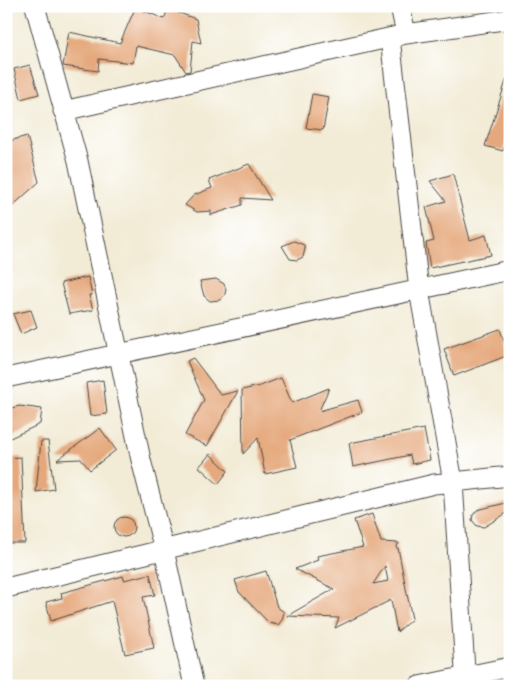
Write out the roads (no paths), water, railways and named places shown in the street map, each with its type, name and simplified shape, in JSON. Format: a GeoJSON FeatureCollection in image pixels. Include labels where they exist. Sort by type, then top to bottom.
{"type":"FeatureCollection","features":[{"type":"Feature","properties":{"kind":"street"},"geometry":{"type":"LineString","coordinates":[[35,6],[78,161],[141,460],[164,550],[194,686]]}},
{"type":"Feature","properties":{"kind":"street"},"geometry":{"type":"LineString","coordinates":[[400,6],[398,36],[419,290],[453,482],[466,681]]}},
{"type":"Feature","properties":{"kind":"street"},"geometry":{"type":"LineString","coordinates":[[63,111],[398,36],[510,19]]}},
{"type":"Feature","properties":{"kind":"street"},"geometry":{"type":"LineString","coordinates":[[6,378],[510,270]]}},
{"type":"Feature","properties":{"kind":"street"},"geometry":{"type":"LineString","coordinates":[[6,588],[434,484],[510,476]]}},
{"type":"Feature","properties":{"kind":"street"},"geometry":{"type":"LineString","coordinates":[[419,686],[466,681],[510,667]]}}]}
